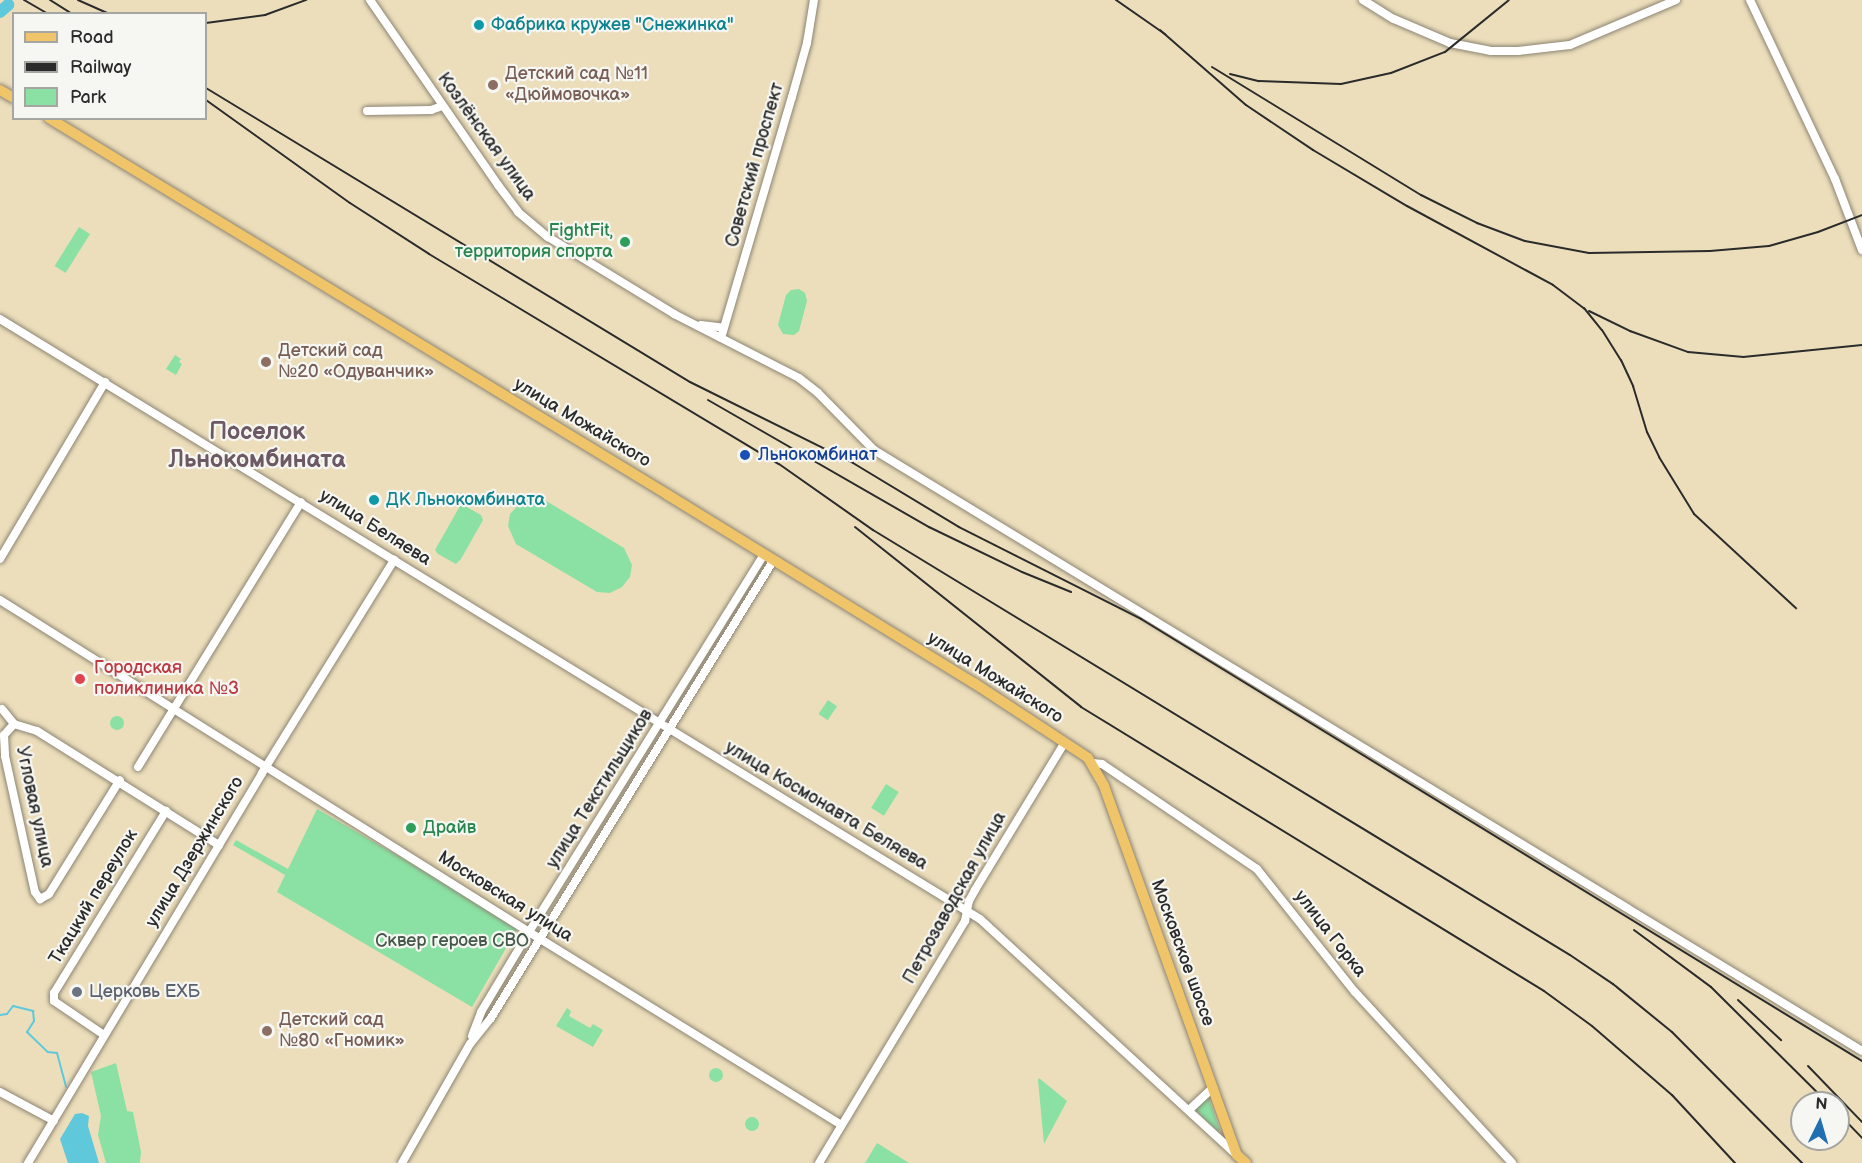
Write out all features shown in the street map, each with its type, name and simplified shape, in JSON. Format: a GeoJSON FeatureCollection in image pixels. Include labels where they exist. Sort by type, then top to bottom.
{"type":"FeatureCollection","features":[{"type":"Feature","properties":{"kind":"main road","name":"улица Можайского"},"geometry":{"type":"LineString","coordinates":[[52,120],[768,558],[1065,742],[1093,763]]}},
{"type":"Feature","properties":{"kind":"main road","name":"Московское шоссе"},"geometry":{"type":"LineString","coordinates":[[1093,763],[1104,786],[1238,1155],[1246,1163]]}},
{"type":"Feature","properties":{"kind":"street","name":"Козлёнская улица"},"geometry":{"type":"LineString","coordinates":[[370,0],[498,185],[518,212],[532,225],[589,264],[691,323],[799,378],[874,450],[1862,1051]]}},
{"type":"Feature","properties":{"kind":"street","name":"Советский проспект"},"geometry":{"type":"LineString","coordinates":[[721,338],[807,43],[814,0]]}},
{"type":"Feature","properties":{"kind":"street"},"geometry":{"type":"LineString","coordinates":[[1363,0],[1394,19],[1455,45],[1491,51],[1518,51],[1570,45],[1676,0]]}},
{"type":"Feature","properties":{"kind":"street"},"geometry":{"type":"LineString","coordinates":[[1750,0],[1835,179],[1862,250]]}},
{"type":"Feature","properties":{"kind":"street"},"geometry":{"type":"LineString","coordinates":[[367,111],[431,110],[442,106]]}},
{"type":"Feature","properties":{"kind":"street","name":"улица Беляева"},"geometry":{"type":"LineString","coordinates":[[0,319],[302,502],[669,730]]}},
{"type":"Feature","properties":{"kind":"street","name":"Козлёнская улица"},"geometry":{"type":"LineString","coordinates":[[691,323],[724,328]]}},
{"type":"Feature","properties":{"kind":"street"},"geometry":{"type":"LineString","coordinates":[[0,559],[105,382]]}},
{"type":"Feature","properties":{"kind":"street"},"geometry":{"type":"LineString","coordinates":[[138,767],[302,502]]}},
{"type":"Feature","properties":{"kind":"street","name":"улица Текстильщиков"},"geometry":{"type":"LineString","coordinates":[[470,1044],[481,1012],[529,932],[768,558]]}},
{"type":"Feature","properties":{"kind":"street","name":"улица Текстильщиков"},"geometry":{"type":"LineString","coordinates":[[402,1163],[470,1044],[491,1018],[669,730],[768,558]]}},
{"type":"Feature","properties":{"kind":"street","name":"улица Дзержинского"},"geometry":{"type":"LineString","coordinates":[[28,1163],[266,766],[394,560]]}},
{"type":"Feature","properties":{"kind":"street","name":"Московская улица"},"geometry":{"type":"LineString","coordinates":[[0,600],[841,1125]]}},
{"type":"Feature","properties":{"kind":"street"},"geometry":{"type":"LineString","coordinates":[[2,709],[14,724],[37,730],[120,780],[219,845]]}},
{"type":"Feature","properties":{"kind":"street","name":"Угловая улица"},"geometry":{"type":"LineString","coordinates":[[14,724],[4,735],[5,756],[35,892],[40,900],[49,894],[120,780]]}},
{"type":"Feature","properties":{"kind":"street","name":"улица Космонавта Беляева"},"geometry":{"type":"LineString","coordinates":[[669,730],[967,911]]}},
{"type":"Feature","properties":{"kind":"street","name":"Петрозаводская улица"},"geometry":{"type":"LineString","coordinates":[[819,1163],[960,930],[969,901],[999,847],[1065,742]]}},
{"type":"Feature","properties":{"kind":"street","name":"улица Горка"},"geometry":{"type":"LineString","coordinates":[[1093,763],[1102,764],[1257,869],[1355,992],[1512,1163]]}},
{"type":"Feature","properties":{"kind":"street","name":"Ткацкий переулок"},"geometry":{"type":"LineString","coordinates":[[104,1035],[54,1001],[54,993],[166,811]]}},
{"type":"Feature","properties":{"kind":"street","name":"Московское шоссе"},"geometry":{"type":"LineString","coordinates":[[967,911],[1010,944],[1238,1155]]}},
{"type":"Feature","properties":{"kind":"street"},"geometry":{"type":"LineString","coordinates":[[481,1012],[491,1018]]}},
{"type":"Feature","properties":{"kind":"street"},"geometry":{"type":"LineString","coordinates":[[1189,1110],[1213,1088]]}},
{"type":"Feature","properties":{"kind":"street"},"geometry":{"type":"LineString","coordinates":[[0,1092],[54,1121]]}},
{"type":"Feature","properties":{"kind":"green space"},"geometry":{"type":"Polygon","coordinates":[[[79,227],[90,234],[66,273],[55,266],[79,227]]]}},
{"type":"Feature","properties":{"kind":"green space"},"geometry":{"type":"Polygon","coordinates":[[[799,289],[805,293],[807,301],[799,331],[794,335],[783,334],[778,325],[786,295],[791,290],[799,289]]]}},
{"type":"Feature","properties":{"kind":"green space"},"geometry":{"type":"Polygon","coordinates":[[[175,355],[181,359],[179,362],[182,364],[176,375],[166,369],[175,355]]]}},
{"type":"Feature","properties":{"kind":"green space"},"geometry":{"type":"Polygon","coordinates":[[[536,498],[548,502],[624,548],[632,565],[630,577],[622,587],[610,593],[597,592],[516,544],[508,526],[510,514],[523,500],[536,498]]]}},
{"type":"Feature","properties":{"kind":"green space"},"geometry":{"type":"Polygon","coordinates":[[[460,506],[465,506],[481,515],[483,520],[456,564],[435,550],[460,506]]]}},
{"type":"Feature","properties":{"kind":"green space"},"geometry":{"type":"Polygon","coordinates":[[[828,700],[837,706],[828,720],[818,714],[828,700]]]}},
{"type":"Feature","properties":{"kind":"green space"},"geometry":{"type":"Polygon","coordinates":[[[117,716],[122,718],[124,723],[122,728],[117,730],[112,728],[110,723],[112,718],[117,716]]]}},
{"type":"Feature","properties":{"kind":"green space"},"geometry":{"type":"Polygon","coordinates":[[[886,784],[899,792],[884,816],[871,808],[886,784]]]}},
{"type":"Feature","properties":{"kind":"green space","name":"Сквер героев СВО"},"geometry":{"type":"Polygon","coordinates":[[[317,809],[519,926],[472,1007],[277,892],[285,875],[233,845],[236,840],[288,869],[317,809]]]}},
{"type":"Feature","properties":{"kind":"green space"},"geometry":{"type":"Polygon","coordinates":[[[567,1008],[571,1011],[569,1016],[590,1028],[593,1024],[603,1030],[593,1047],[556,1026],[567,1008]]]}},
{"type":"Feature","properties":{"kind":"green space"},"geometry":{"type":"Polygon","coordinates":[[[116,1063],[127,1111],[133,1112],[141,1152],[140,1163],[106,1163],[98,1135],[101,1116],[91,1072],[116,1063]]]}},
{"type":"Feature","properties":{"kind":"green space"},"geometry":{"type":"Polygon","coordinates":[[[716,1068],[721,1070],[723,1075],[721,1080],[716,1082],[711,1080],[709,1075],[711,1070],[716,1068]]]}},
{"type":"Feature","properties":{"kind":"green space"},"geometry":{"type":"Polygon","coordinates":[[[1039,1078],[1067,1101],[1044,1144],[1038,1080],[1039,1078]]]}},
{"type":"Feature","properties":{"kind":"green space"},"geometry":{"type":"Polygon","coordinates":[[[1208,1096],[1220,1130],[1218,1132],[1194,1109],[1208,1096]]]}},
{"type":"Feature","properties":{"kind":"green space"},"geometry":{"type":"Polygon","coordinates":[[[752,1117],[757,1119],[759,1124],[757,1129],[752,1131],[747,1129],[745,1124],[747,1119],[752,1117]]]}},
{"type":"Feature","properties":{"kind":"green space"},"geometry":{"type":"Polygon","coordinates":[[[877,1143],[909,1163],[865,1163],[877,1143]]]}},
{"type":"Feature","properties":{"kind":"water"},"geometry":{"type":"Polygon","coordinates":[[[82,1113],[89,1116],[88,1126],[99,1163],[68,1163],[60,1139],[75,1114],[82,1113]]]}},
{"type":"Feature","properties":{"kind":"waterway"},"geometry":{"type":"LineString","coordinates":[[0,12],[8,5]]}},
{"type":"Feature","properties":{"kind":"waterway"},"geometry":{"type":"LineString","coordinates":[[0,1015],[7,1014],[13,1006],[33,1011],[34,1021],[27,1032],[48,1052],[57,1053],[66,1087]]}},
{"type":"Feature","properties":{"kind":"railway"},"geometry":{"type":"LineString","coordinates":[[24,0],[45,12]]}},
{"type":"Feature","properties":{"kind":"railway"},"geometry":{"type":"LineString","coordinates":[[50,0],[69,12]]}},
{"type":"Feature","properties":{"kind":"railway"},"geometry":{"type":"LineString","coordinates":[[78,0],[105,12]]}},
{"type":"Feature","properties":{"kind":"railway"},"geometry":{"type":"LineString","coordinates":[[207,23],[265,15],[306,0]]}},
{"type":"Feature","properties":{"kind":"railway"},"geometry":{"type":"LineString","coordinates":[[1116,0],[1165,34]]}},
{"type":"Feature","properties":{"kind":"railway"},"geometry":{"type":"LineString","coordinates":[[1230,74],[1259,81],[1341,84],[1391,73],[1445,52],[1509,0]]}},
{"type":"Feature","properties":{"kind":"railway"},"geometry":{"type":"LineString","coordinates":[[1160,30],[1246,105],[1313,150],[1407,206],[1553,285],[1584,308],[1602,330],[1621,360],[1633,386],[1647,432],[1659,457],[1694,514],[1796,608]]}},
{"type":"Feature","properties":{"kind":"railway"},"geometry":{"type":"LineString","coordinates":[[1212,67],[1421,195],[1477,223],[1525,241],[1589,253],[1710,251],[1769,246],[1818,232],[1862,215]]}},
{"type":"Feature","properties":{"kind":"railway"},"geometry":{"type":"LineString","coordinates":[[207,89],[690,382],[853,463],[959,527],[1141,619],[1862,1061]]}},
{"type":"Feature","properties":{"kind":"railway"},"geometry":{"type":"LineString","coordinates":[[207,101],[350,203],[429,254],[779,464],[873,530],[1570,955],[1613,984],[1672,1032],[1802,1163]]}},
{"type":"Feature","properties":{"kind":"railway"},"geometry":{"type":"LineString","coordinates":[[1589,311],[1630,331],[1688,352],[1744,357],[1862,345]]}},
{"type":"Feature","properties":{"kind":"railway"},"geometry":{"type":"LineString","coordinates":[[708,400],[929,527],[1022,572],[1071,592]]}},
{"type":"Feature","properties":{"kind":"railway"},"geometry":{"type":"LineString","coordinates":[[855,527],[1081,707],[1544,991],[1592,1026],[1672,1095],[1735,1163]]}},
{"type":"Feature","properties":{"kind":"railway"},"geometry":{"type":"LineString","coordinates":[[1634,930],[1711,987],[1816,1091]]}},
{"type":"Feature","properties":{"kind":"railway"},"geometry":{"type":"LineString","coordinates":[[1738,1000],[1781,1040]]}},
{"type":"Feature","properties":{"kind":"railway"},"geometry":{"type":"LineString","coordinates":[[1808,1066],[1862,1122]]}},
{"type":"Feature","properties":{"kind":"railway"},"geometry":{"type":"LineString","coordinates":[[1850,1126],[1862,1138]]}},
{"type":"Feature","properties":{"kind":"place","name":"Фабрика кружев \"Снежинка\""},"geometry":{"type":"Point","coordinates":[479,25]}},
{"type":"Feature","properties":{"kind":"place","name":"Детский сад №11 «Дюймовочка»"},"geometry":{"type":"Point","coordinates":[493,85]}},
{"type":"Feature","properties":{"kind":"place","name":"FightFit, территория спорта"},"geometry":{"type":"Point","coordinates":[625,242]}},
{"type":"Feature","properties":{"kind":"place","name":"Детский сад №20 «Одуванчик»"},"geometry":{"type":"Point","coordinates":[266,362]}},
{"type":"Feature","properties":{"kind":"place","name":"Льнокомбинат"},"geometry":{"type":"Point","coordinates":[745,455]}},
{"type":"Feature","properties":{"kind":"place","name":"ДК Льнокомбината"},"geometry":{"type":"Point","coordinates":[374,500]}},
{"type":"Feature","properties":{"kind":"place","name":"Городская поликлиника №3"},"geometry":{"type":"Point","coordinates":[80,679]}},
{"type":"Feature","properties":{"kind":"place","name":"Драйв"},"geometry":{"type":"Point","coordinates":[411,828]}},
{"type":"Feature","properties":{"kind":"place","name":"Церковь ЕХБ"},"geometry":{"type":"Point","coordinates":[77,992]}},
{"type":"Feature","properties":{"kind":"place","name":"Детский сад №80 «Гномик»"},"geometry":{"type":"Point","coordinates":[267,1031]}},
{"type":"Feature","properties":{"kind":"district","name":"Поселок Льнокомбината"},"geometry":{"type":"Point","coordinates":[257,446]}}]}
